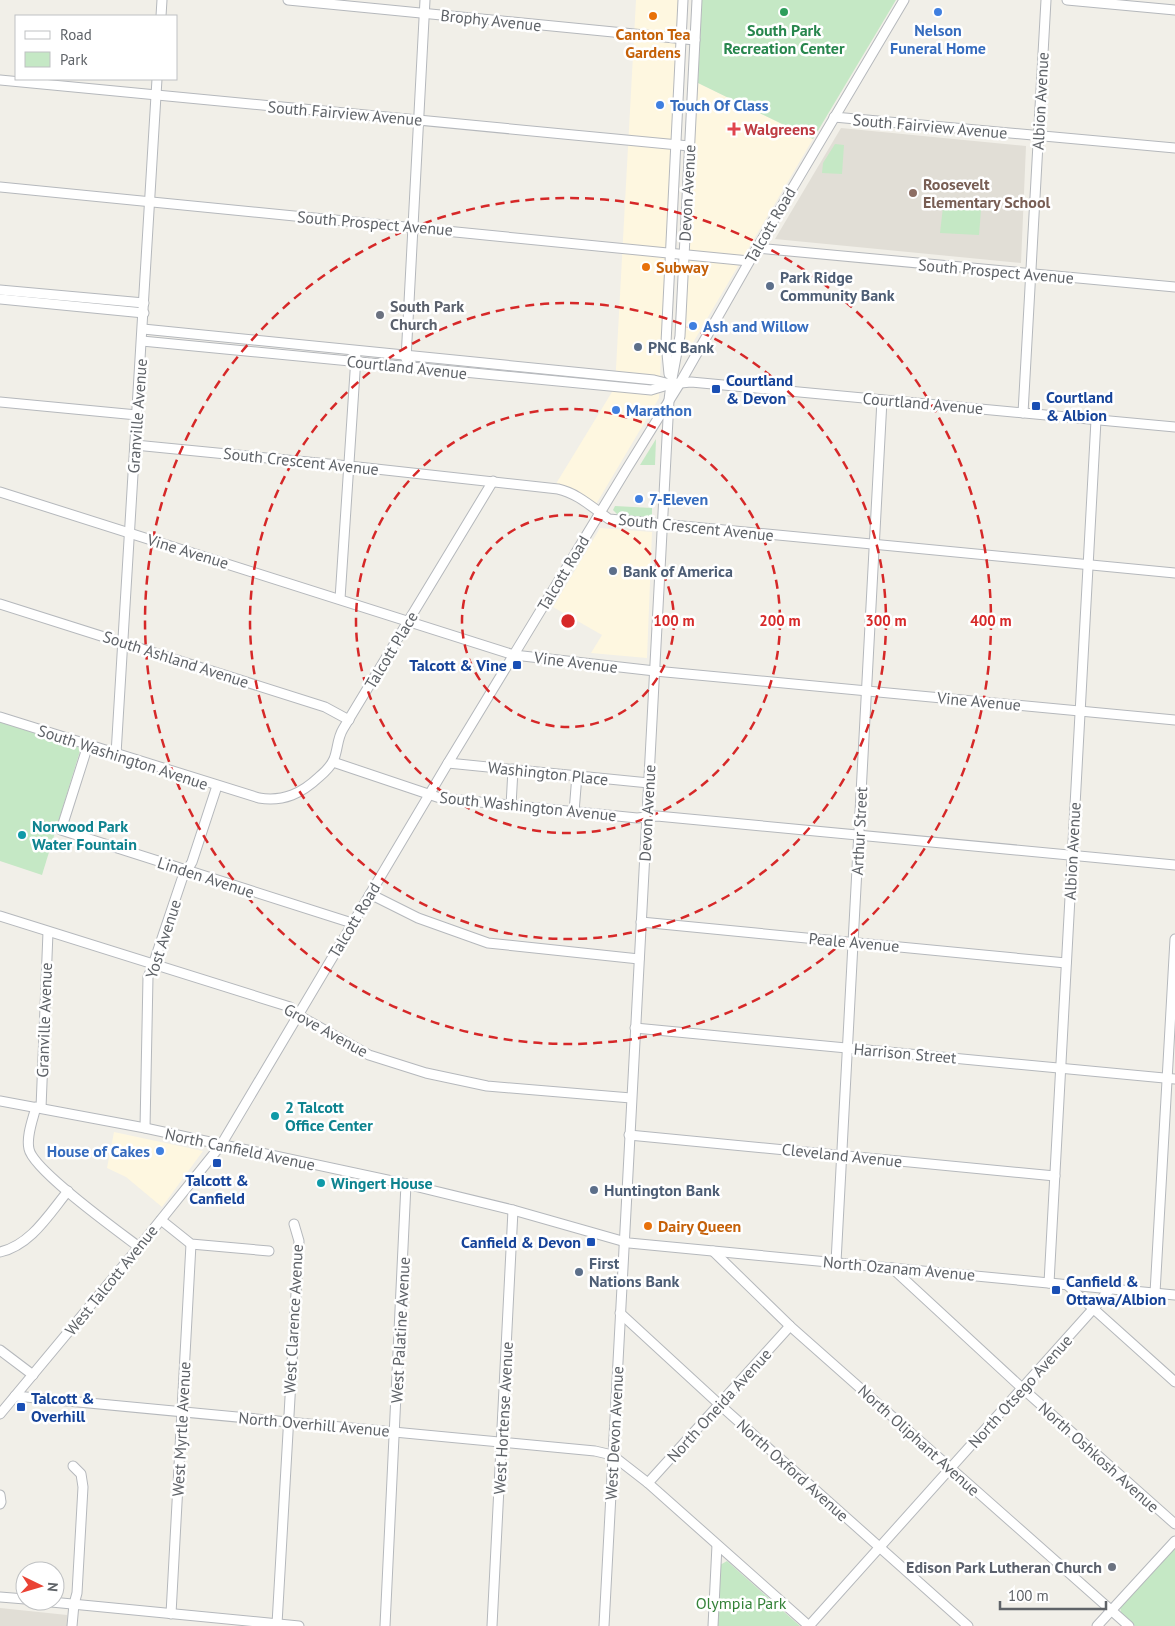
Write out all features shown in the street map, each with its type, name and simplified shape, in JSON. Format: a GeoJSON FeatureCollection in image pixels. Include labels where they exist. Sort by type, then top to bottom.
{"type":"FeatureCollection","features":[{"type":"Feature","properties":{"kind":"street"},"geometry":{"type":"LineString","coordinates":[[161,15],[162,0]]}},
{"type":"Feature","properties":{"kind":"street","name":"Brophy Avenue"},"geometry":{"type":"LineString","coordinates":[[288,0],[695,40]]}},
{"type":"Feature","properties":{"kind":"street"},"geometry":{"type":"LineString","coordinates":[[406,366],[425,0]]}},
{"type":"Feature","properties":{"kind":"street","name":"Devon Avenue"},"geometry":{"type":"LineString","coordinates":[[624,1241],[670,400],[666,343],[683,0]]}},
{"type":"Feature","properties":{"kind":"street","name":"Devon Avenue"},"geometry":{"type":"LineString","coordinates":[[670,384],[680,336],[696,0]]}},
{"type":"Feature","properties":{"kind":"street","name":"Talcott Road"},"geometry":{"type":"LineString","coordinates":[[221,1145],[448,763],[670,400],[757,248],[904,0]]}},
{"type":"Feature","properties":{"kind":"street","name":"Albion Avenue"},"geometry":{"type":"LineString","coordinates":[[1023,412],[1046,0]]}},
{"type":"Feature","properties":{"kind":"street"},"geometry":{"type":"LineString","coordinates":[[1067,0],[1175,10]]}},
{"type":"Feature","properties":{"kind":"street","name":"South Fairview Avenue"},"geometry":{"type":"LineString","coordinates":[[0,80],[689,146]]}},
{"type":"Feature","properties":{"kind":"street","name":"Granville Avenue"},"geometry":{"type":"LineString","coordinates":[[116,754],[157,80]]}},
{"type":"Feature","properties":{"kind":"street","name":"South Fairview Avenue"},"geometry":{"type":"LineString","coordinates":[[834,117],[1175,148]]}},
{"type":"Feature","properties":{"kind":"street","name":"South Prospect Avenue"},"geometry":{"type":"LineString","coordinates":[[0,187],[750,260]]}},
{"type":"Feature","properties":{"kind":"street","name":"South Prospect Avenue"},"geometry":{"type":"LineString","coordinates":[[757,248],[1175,287]]}},
{"type":"Feature","properties":{"kind":"street"},"geometry":{"type":"LineString","coordinates":[[0,290],[144,308]]}},
{"type":"Feature","properties":{"kind":"street"},"geometry":{"type":"LineString","coordinates":[[0,299],[144,308]]}},
{"type":"Feature","properties":{"kind":"street","name":"Courtland Avenue"},"geometry":{"type":"LineString","coordinates":[[143,328],[654,380],[670,384]]}},
{"type":"Feature","properties":{"kind":"street","name":"Courtland Avenue"},"geometry":{"type":"LineString","coordinates":[[142,341],[651,390],[670,384],[691,382],[1175,427]]}},
{"type":"Feature","properties":{"kind":"street"},"geometry":{"type":"LineString","coordinates":[[340,599],[356,350]]}},
{"type":"Feature","properties":{"kind":"street","name":"Arthur Street"},"geometry":{"type":"LineString","coordinates":[[836,1262],[882,400]]}},
{"type":"Feature","properties":{"kind":"street"},"geometry":{"type":"LineString","coordinates":[[0,402],[137,415]]}},
{"type":"Feature","properties":{"kind":"street","name":"Albion Avenue"},"geometry":{"type":"LineString","coordinates":[[1049,1283],[1096,420]]}},
{"type":"Feature","properties":{"kind":"street","name":"South Crescent Avenue"},"geometry":{"type":"LineString","coordinates":[[136,445],[493,481],[562,490],[609,519],[1175,573]]}},
{"type":"Feature","properties":{"kind":"street","name":"Talcott Place"},"geometry":{"type":"LineString","coordinates":[[334,762],[339,735],[493,481]]}},
{"type":"Feature","properties":{"kind":"street","name":"Vine Avenue"},"geometry":{"type":"LineString","coordinates":[[0,492],[514,655],[655,671],[1175,720]]}},
{"type":"Feature","properties":{"kind":"street","name":"South Ashland Avenue"},"geometry":{"type":"LineString","coordinates":[[0,604],[325,706],[349,720]]}},
{"type":"Feature","properties":{"kind":"street","name":"South Washington Avenue"},"geometry":{"type":"LineString","coordinates":[[0,717],[259,798],[276,800],[295,794],[305,789],[334,762],[440,798],[637,818],[656,816],[1175,865]]}},
{"type":"Feature","properties":{"kind":"street","name":"Linden Avenue"},"geometry":{"type":"LineString","coordinates":[[88,745],[61,830],[352,923]]}},
{"type":"Feature","properties":{"kind":"street","name":"Washington Place"},"geometry":{"type":"LineString","coordinates":[[448,763],[649,783]]}},
{"type":"Feature","properties":{"kind":"street"},"geometry":{"type":"LineString","coordinates":[[511,806],[513,769]]}},
{"type":"Feature","properties":{"kind":"street"},"geometry":{"type":"LineString","coordinates":[[574,812],[577,775]]}},
{"type":"Feature","properties":{"kind":"street","name":"Yost Avenue"},"geometry":{"type":"LineString","coordinates":[[145,1128],[148,977],[154,965],[182,879],[192,862],[217,786]]}},
{"type":"Feature","properties":{"kind":"street"},"geometry":{"type":"LineString","coordinates":[[370,894],[418,918],[488,943],[639,959]]}},
{"type":"Feature","properties":{"kind":"street","name":"Grove Avenue"},"geometry":{"type":"LineString","coordinates":[[0,916],[290,1007],[298,1014],[369,1055],[426,1073],[487,1086],[632,1098]]}},
{"type":"Feature","properties":{"kind":"street","name":"Peale Avenue"},"geometry":{"type":"LineString","coordinates":[[641,922],[1066,963]]}},
{"type":"Feature","properties":{"kind":"street","name":"Granville Avenue"},"geometry":{"type":"LineString","coordinates":[[38,1108],[48,932]]}},
{"type":"Feature","properties":{"kind":"street"},"geometry":{"type":"LineString","coordinates":[[1155,1293],[1171,1079],[1175,939]]}},
{"type":"Feature","properties":{"kind":"street","name":"Harrison Street"},"geometry":{"type":"LineString","coordinates":[[635,1028],[1171,1079]]}},
{"type":"Feature","properties":{"kind":"street","name":"North Canfield Avenue"},"geometry":{"type":"LineString","coordinates":[[0,1101],[145,1128],[406,1184],[513,1210],[624,1241]]}},
{"type":"Feature","properties":{"kind":"street"},"geometry":{"type":"LineString","coordinates":[[38,1108],[28,1143],[32,1157],[37,1164],[139,1247]]}},
{"type":"Feature","properties":{"kind":"street","name":"Cleveland Avenue"},"geometry":{"type":"LineString","coordinates":[[630,1135],[1055,1176]]}},
{"type":"Feature","properties":{"kind":"street","name":"West Talcott Avenue"},"geometry":{"type":"LineString","coordinates":[[0,1414],[221,1145]]}},
{"type":"Feature","properties":{"kind":"street","name":"West Palatine Avenue"},"geometry":{"type":"LineString","coordinates":[[385,1626],[406,1184]]}},
{"type":"Feature","properties":{"kind":"street"},"geometry":{"type":"LineString","coordinates":[[0,1252],[14,1248],[28,1238],[68,1191]]}},
{"type":"Feature","properties":{"kind":"street","name":"West Hortense Avenue"},"geometry":{"type":"LineString","coordinates":[[492,1626],[513,1210]]}},
{"type":"Feature","properties":{"kind":"street"},"geometry":{"type":"LineString","coordinates":[[161,1220],[191,1244],[269,1251]]}},
{"type":"Feature","properties":{"kind":"street","name":"West Clarence Avenue"},"geometry":{"type":"LineString","coordinates":[[277,1624],[299,1241],[294,1224]]}},
{"type":"Feature","properties":{"kind":"street","name":"North Ozanam Avenue"},"geometry":{"type":"LineString","coordinates":[[624,1241],[1175,1295]]}},
{"type":"Feature","properties":{"kind":"street","name":"West Devon Avenue"},"geometry":{"type":"LineString","coordinates":[[604,1626],[624,1241]]}},
{"type":"Feature","properties":{"kind":"street","name":"West Myrtle Avenue"},"geometry":{"type":"LineString","coordinates":[[171,1614],[191,1244]]}},
{"type":"Feature","properties":{"kind":"street","name":"North Oliphant Avenue"},"geometry":{"type":"LineString","coordinates":[[713,1250],[790,1326],[1129,1626]]}},
{"type":"Feature","properties":{"kind":"street","name":"North Oshkosh Avenue"},"geometry":{"type":"LineString","coordinates":[[892,1268],[1022,1388],[1175,1524]]}},
{"type":"Feature","properties":{"kind":"street"},"geometry":{"type":"LineString","coordinates":[[1067,1284],[1175,1382]]}},
{"type":"Feature","properties":{"kind":"street","name":"North Otsego Avenue"},"geometry":{"type":"LineString","coordinates":[[809,1626],[1110,1288]]}},
{"type":"Feature","properties":{"kind":"street","name":"North Oxford Avenue"},"geometry":{"type":"LineString","coordinates":[[620,1313],[720,1405],[968,1626]]}},
{"type":"Feature","properties":{"kind":"street","name":"North Oneida Avenue"},"geometry":{"type":"LineString","coordinates":[[648,1483],[790,1326]]}},
{"type":"Feature","properties":{"kind":"street"},"geometry":{"type":"LineString","coordinates":[[0,1350],[33,1376]]}},
{"type":"Feature","properties":{"kind":"street","name":"North Overhill Avenue"},"geometry":{"type":"LineString","coordinates":[[15,1396],[595,1451],[612,1455]]}},
{"type":"Feature","properties":{"kind":"street"},"geometry":{"type":"LineString","coordinates":[[612,1455],[648,1483],[809,1626]]}},
{"type":"Feature","properties":{"kind":"street"},"geometry":{"type":"LineString","coordinates":[[72,1626],[77,1593],[83,1487],[82,1474],[73,1466]]}},
{"type":"Feature","properties":{"kind":"street"},"geometry":{"type":"LineString","coordinates":[[0,1495],[0,1504]]}},
{"type":"Feature","properties":{"kind":"street"},"geometry":{"type":"LineString","coordinates":[[1097,1626],[1175,1541]]}},
{"type":"Feature","properties":{"kind":"street"},"geometry":{"type":"LineString","coordinates":[[713,1626],[717,1545]]}},
{"type":"Feature","properties":{"kind":"street"},"geometry":{"type":"LineString","coordinates":[[0,1597],[15,1598]]}},
{"type":"Feature","properties":{"kind":"street"},"geometry":{"type":"LineString","coordinates":[[65,1603],[299,1626]]}},
{"type":"Feature","properties":{"kind":"street"},"geometry":{"type":"LineString","coordinates":[[190,1616],[190,1626]]}},
{"type":"Feature","properties":{"kind":"shaded area"},"geometry":{"type":"Polygon","coordinates":[[[636,0],[678,0],[659,398],[595,506],[554,487],[615,387],[636,0]]]}},
{"type":"Feature","properties":{"kind":"shaded area"},"geometry":{"type":"Polygon","coordinates":[[[698,83],[813,139],[688,351],[682,350],[698,83]]]}},
{"type":"Feature","properties":{"kind":"shaded area","name":"Roosevelt Elementary School"},"geometry":{"type":"Polygon","coordinates":[[[841,128],[1026,146],[1021,263],[775,239],[841,128]]]}},
{"type":"Feature","properties":{"kind":"shaded area"},"geometry":{"type":"Polygon","coordinates":[[[600,528],[652,532],[647,658],[591,653],[602,635],[553,607],[600,528]]]}},
{"type":"Feature","properties":{"kind":"shaded area"},"geometry":{"type":"Polygon","coordinates":[[[114,1132],[203,1151],[162,1207],[126,1177],[107,1168],[114,1132]]]}},
{"type":"Feature","properties":{"kind":"shaded area"},"geometry":{"type":"Polygon","coordinates":[[[0,1608],[67,1615],[67,1626],[0,1626],[0,1608]]]}},
{"type":"Feature","properties":{"kind":"green space"},"geometry":{"type":"Polygon","coordinates":[[[702,0],[896,0],[813,139],[698,83],[702,0]]]}},
{"type":"Feature","properties":{"kind":"green space"},"geometry":{"type":"Polygon","coordinates":[[[835,144],[844,145],[842,174],[822,173],[823,163],[835,144]]]}},
{"type":"Feature","properties":{"kind":"green space"},"geometry":{"type":"Polygon","coordinates":[[[943,207],[981,210],[979,235],[940,233],[943,207]]]}},
{"type":"Feature","properties":{"kind":"green space"},"geometry":{"type":"Polygon","coordinates":[[[656,439],[655,465],[640,465],[656,439]]]}},
{"type":"Feature","properties":{"kind":"green space"},"geometry":{"type":"Polygon","coordinates":[[[615,506],[652,508],[652,518],[620,517],[613,510],[615,506]]]}},
{"type":"Feature","properties":{"kind":"green space"},"geometry":{"type":"Polygon","coordinates":[[[0,722],[78,747],[80,751],[42,875],[0,861],[0,722]]]}},
{"type":"Feature","properties":{"kind":"green space"},"geometry":{"type":"Polygon","coordinates":[[[1175,1546],[1175,1626],[1135,1626],[1121,1613],[1120,1607],[1175,1546]]]}},
{"type":"Feature","properties":{"kind":"green space","name":"Olympia Park"},"geometry":{"type":"Polygon","coordinates":[[[727,1561],[800,1626],[717,1626],[720,1565],[727,1561]]]}},
{"type":"Feature","properties":{"kind":"place","name":"South Park Recreation Center"},"geometry":{"type":"Point","coordinates":[784,12]}},
{"type":"Feature","properties":{"kind":"place","name":"Nelson Funeral Home"},"geometry":{"type":"Point","coordinates":[938,12]}},
{"type":"Feature","properties":{"kind":"place","name":"Canton Tea Gardens"},"geometry":{"type":"Point","coordinates":[653,16]}},
{"type":"Feature","properties":{"kind":"place","name":"Touch Of Class"},"geometry":{"type":"Point","coordinates":[660,105]}},
{"type":"Feature","properties":{"kind":"place","name":"Walgreens"},"geometry":{"type":"Point","coordinates":[734,129]}},
{"type":"Feature","properties":{"kind":"place","name":"Roosevelt Elementary School"},"geometry":{"type":"Point","coordinates":[913,193]}},
{"type":"Feature","properties":{"kind":"place","name":"Subway"},"geometry":{"type":"Point","coordinates":[646,267]}},
{"type":"Feature","properties":{"kind":"place","name":"Park Ridge Community Bank"},"geometry":{"type":"Point","coordinates":[770,286]}},
{"type":"Feature","properties":{"kind":"place","name":"South Park Church"},"geometry":{"type":"Point","coordinates":[380,315]}},
{"type":"Feature","properties":{"kind":"place","name":"Ash and Willow"},"geometry":{"type":"Point","coordinates":[693,326]}},
{"type":"Feature","properties":{"kind":"place","name":"PNC Bank"},"geometry":{"type":"Point","coordinates":[638,347]}},
{"type":"Feature","properties":{"kind":"place","name":"Courtland & Devon"},"geometry":{"type":"Point","coordinates":[716,389]}},
{"type":"Feature","properties":{"kind":"place","name":"Courtland & Albion"},"geometry":{"type":"Point","coordinates":[1036,406]}},
{"type":"Feature","properties":{"kind":"place","name":"Marathon"},"geometry":{"type":"Point","coordinates":[616,410]}},
{"type":"Feature","properties":{"kind":"place","name":"7-Eleven"},"geometry":{"type":"Point","coordinates":[639,499]}},
{"type":"Feature","properties":{"kind":"place","name":"Bank of America"},"geometry":{"type":"Point","coordinates":[613,571]}},
{"type":"Feature","properties":{"kind":"place","name":"Talcott & Vine"},"geometry":{"type":"Point","coordinates":[517,665]}},
{"type":"Feature","properties":{"kind":"place","name":"Norwood Park Water Fountain"},"geometry":{"type":"Point","coordinates":[22,835]}},
{"type":"Feature","properties":{"kind":"place","name":"2 Talcott Office Center"},"geometry":{"type":"Point","coordinates":[275,1116]}},
{"type":"Feature","properties":{"kind":"place","name":"House of Cakes"},"geometry":{"type":"Point","coordinates":[160,1151]}},
{"type":"Feature","properties":{"kind":"place","name":"Talcott & Canfield"},"geometry":{"type":"Point","coordinates":[217,1163]}},
{"type":"Feature","properties":{"kind":"place","name":"Wingert House"},"geometry":{"type":"Point","coordinates":[321,1183]}},
{"type":"Feature","properties":{"kind":"place","name":"Huntington Bank"},"geometry":{"type":"Point","coordinates":[594,1190]}},
{"type":"Feature","properties":{"kind":"place","name":"Dairy Queen"},"geometry":{"type":"Point","coordinates":[648,1226]}},
{"type":"Feature","properties":{"kind":"place","name":"Canfield & Devon"},"geometry":{"type":"Point","coordinates":[591,1242]}},
{"type":"Feature","properties":{"kind":"place","name":"First Nations Bank"},"geometry":{"type":"Point","coordinates":[579,1272]}},
{"type":"Feature","properties":{"kind":"place","name":"Canfield & Ottawa/Albion"},"geometry":{"type":"Point","coordinates":[1056,1290]}},
{"type":"Feature","properties":{"kind":"place","name":"Talcott & Overhill"},"geometry":{"type":"Point","coordinates":[21,1407]}},
{"type":"Feature","properties":{"kind":"place","name":"Edison Park Lutheran Church"},"geometry":{"type":"Point","coordinates":[1112,1567]}}]}
